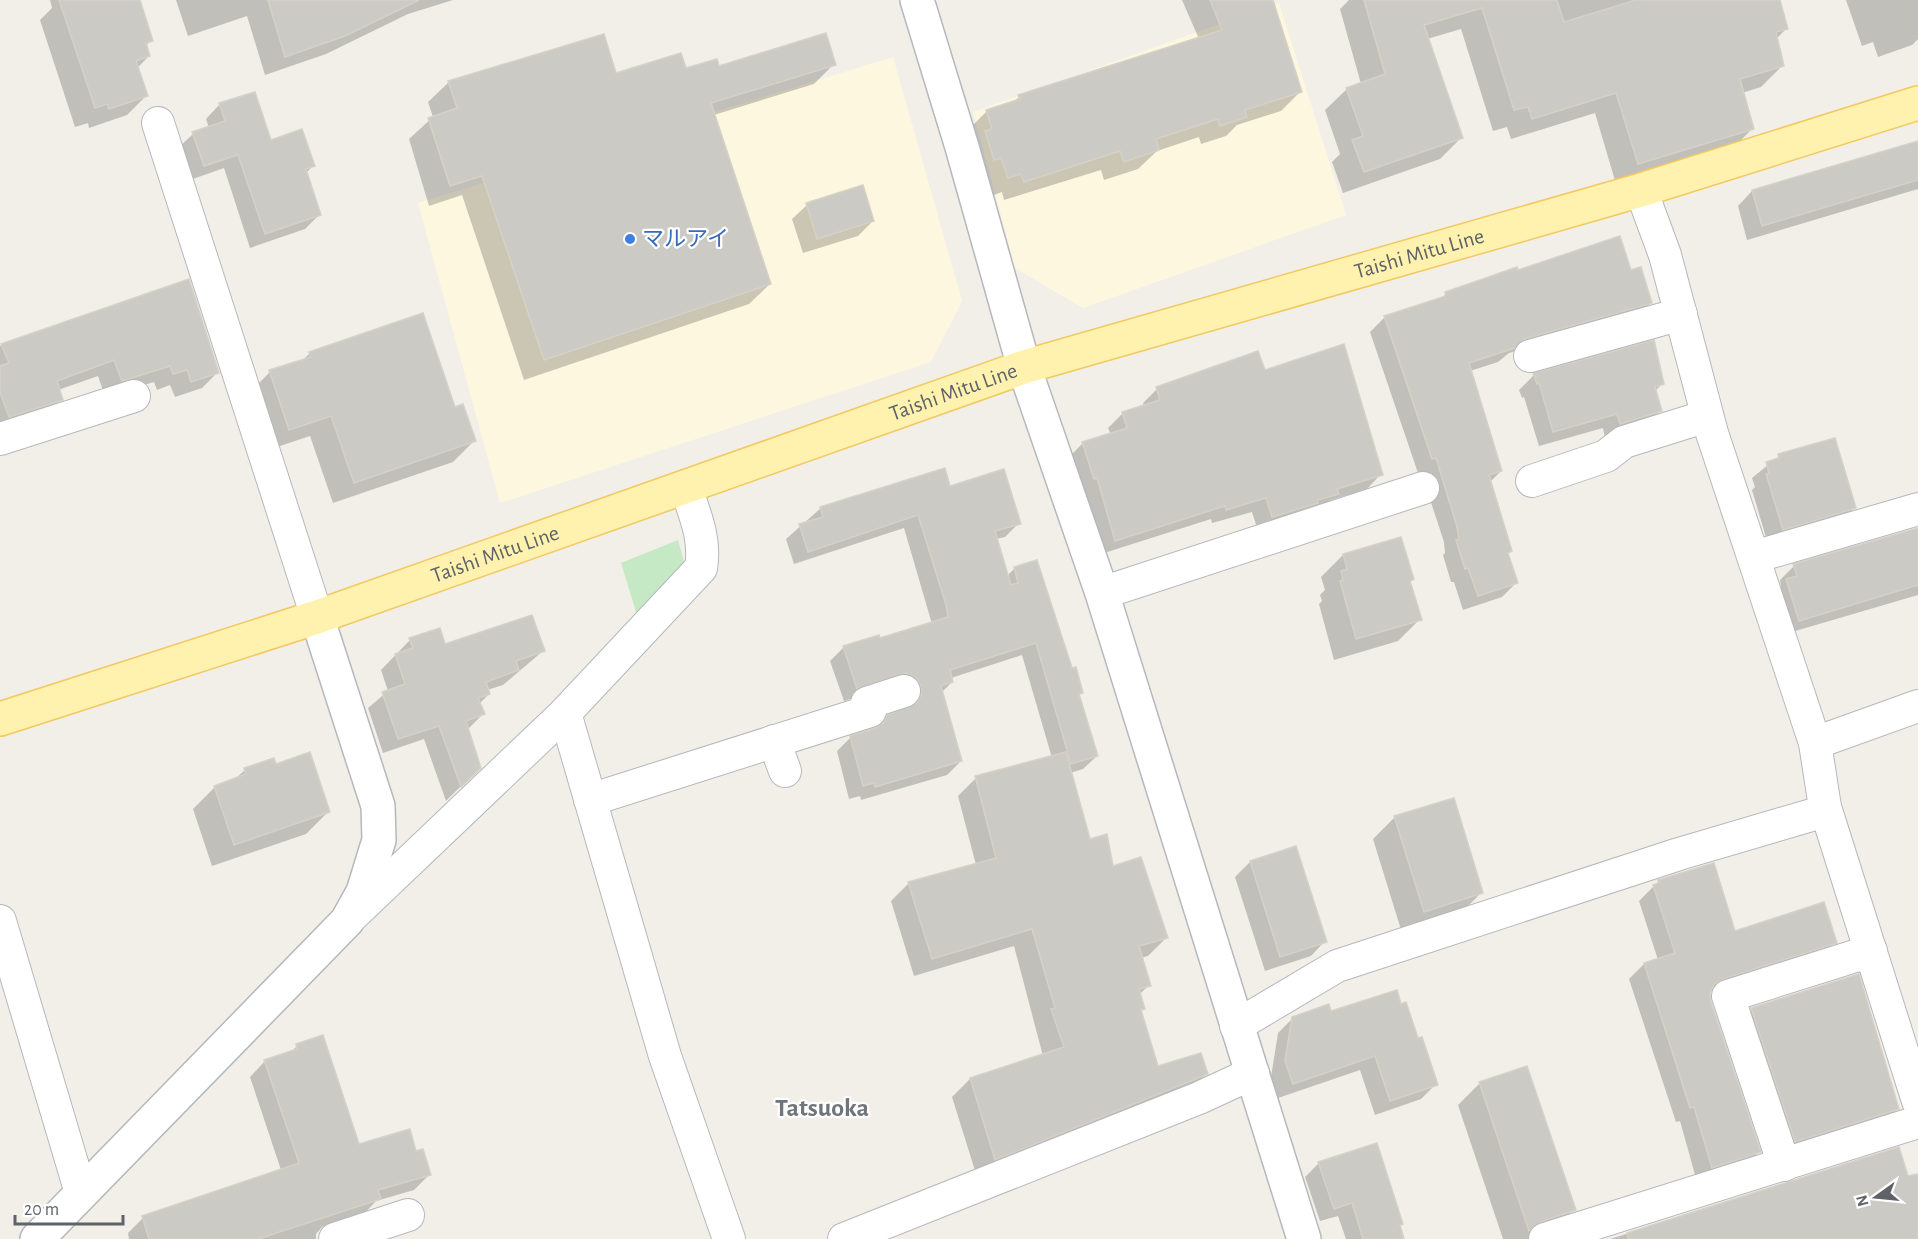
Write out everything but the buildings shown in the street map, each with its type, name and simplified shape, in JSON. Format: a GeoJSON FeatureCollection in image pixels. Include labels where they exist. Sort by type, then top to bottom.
{"type":"FeatureCollection","features":[{"type":"Feature","properties":{"kind":"main road","name":"Taishi Mitu Line"},"geometry":{"type":"LineString","coordinates":[[0,718],[317,616],[1024,368],[1641,190],[1918,103]]}},
{"type":"Feature","properties":{"kind":"street"},"geometry":{"type":"LineString","coordinates":[[917,0],[962,147],[1024,368],[1102,593],[1304,1239]]}},
{"type":"Feature","properties":{"kind":"street"},"geometry":{"type":"LineString","coordinates":[[158,123],[378,806],[380,840],[363,892],[347,921]]}},
{"type":"Feature","properties":{"kind":"street"},"geometry":{"type":"LineString","coordinates":[[1641,190],[1665,255],[1707,416],[1815,743],[1825,807],[1918,1101]]}},
{"type":"Feature","properties":{"kind":"street"},"geometry":{"type":"LineString","coordinates":[[1530,356],[1681,314]]}},
{"type":"Feature","properties":{"kind":"street"},"geometry":{"type":"LineString","coordinates":[[0,440],[134,396]]}},
{"type":"Feature","properties":{"kind":"street"},"geometry":{"type":"LineString","coordinates":[[1532,481],[1606,456],[1624,442],[1707,416]]}},
{"type":"Feature","properties":{"kind":"street"},"geometry":{"type":"LineString","coordinates":[[37,1239],[347,921],[565,713],[701,568],[704,551],[702,536],[686,488]]}},
{"type":"Feature","properties":{"kind":"street"},"geometry":{"type":"LineString","coordinates":[[1102,593],[1423,488]]}},
{"type":"Feature","properties":{"kind":"street"},"geometry":{"type":"LineString","coordinates":[[1754,557],[1918,508]]}},
{"type":"Feature","properties":{"kind":"street"},"geometry":{"type":"LineString","coordinates":[[590,800],[870,711],[867,703],[904,691]]}},
{"type":"Feature","properties":{"kind":"street"},"geometry":{"type":"LineString","coordinates":[[1815,743],[1918,706]]}},
{"type":"Feature","properties":{"kind":"street"},"geometry":{"type":"LineString","coordinates":[[565,713],[665,1056],[729,1239]]}},
{"type":"Feature","properties":{"kind":"street"},"geometry":{"type":"LineString","coordinates":[[774,741],[784,771]]}},
{"type":"Feature","properties":{"kind":"street"},"geometry":{"type":"LineString","coordinates":[[1236,1026],[1337,966],[1679,854],[1815,814],[1825,807]]}},
{"type":"Feature","properties":{"kind":"street"},"geometry":{"type":"LineString","coordinates":[[0,921],[81,1193]]}},
{"type":"Feature","properties":{"kind":"street"},"geometry":{"type":"LineString","coordinates":[[1784,1165],[1728,996],[1871,951]]}},
{"type":"Feature","properties":{"kind":"street"},"geometry":{"type":"LineString","coordinates":[[844,1239],[1199,1098],[1252,1073]]}},
{"type":"Feature","properties":{"kind":"street"},"geometry":{"type":"LineString","coordinates":[[1545,1239],[1918,1122]]}},
{"type":"Feature","properties":{"kind":"street"},"geometry":{"type":"LineString","coordinates":[[335,1239],[376,1233],[408,1215]]}},
{"type":"Feature","properties":{"kind":"shaded area"},"geometry":{"type":"Polygon","coordinates":[[[1279,3],[1346,215],[1083,308],[1015,268],[973,112],[1279,3]]]}},
{"type":"Feature","properties":{"kind":"shaded area"},"geometry":{"type":"Polygon","coordinates":[[[893,57],[962,301],[931,362],[500,503],[418,203],[893,57]]]}},
{"type":"Feature","properties":{"kind":"green space"},"geometry":{"type":"Polygon","coordinates":[[[678,540],[684,562],[682,573],[637,615],[621,563],[678,540]]]}},
{"type":"Feature","properties":{"kind":"place","name":"マルアイ"},"geometry":{"type":"Point","coordinates":[630,239]}},
{"type":"Feature","properties":{"kind":"district","name":"Tatsuoka"},"geometry":{"type":"Point","coordinates":[822,1108]}}]}
